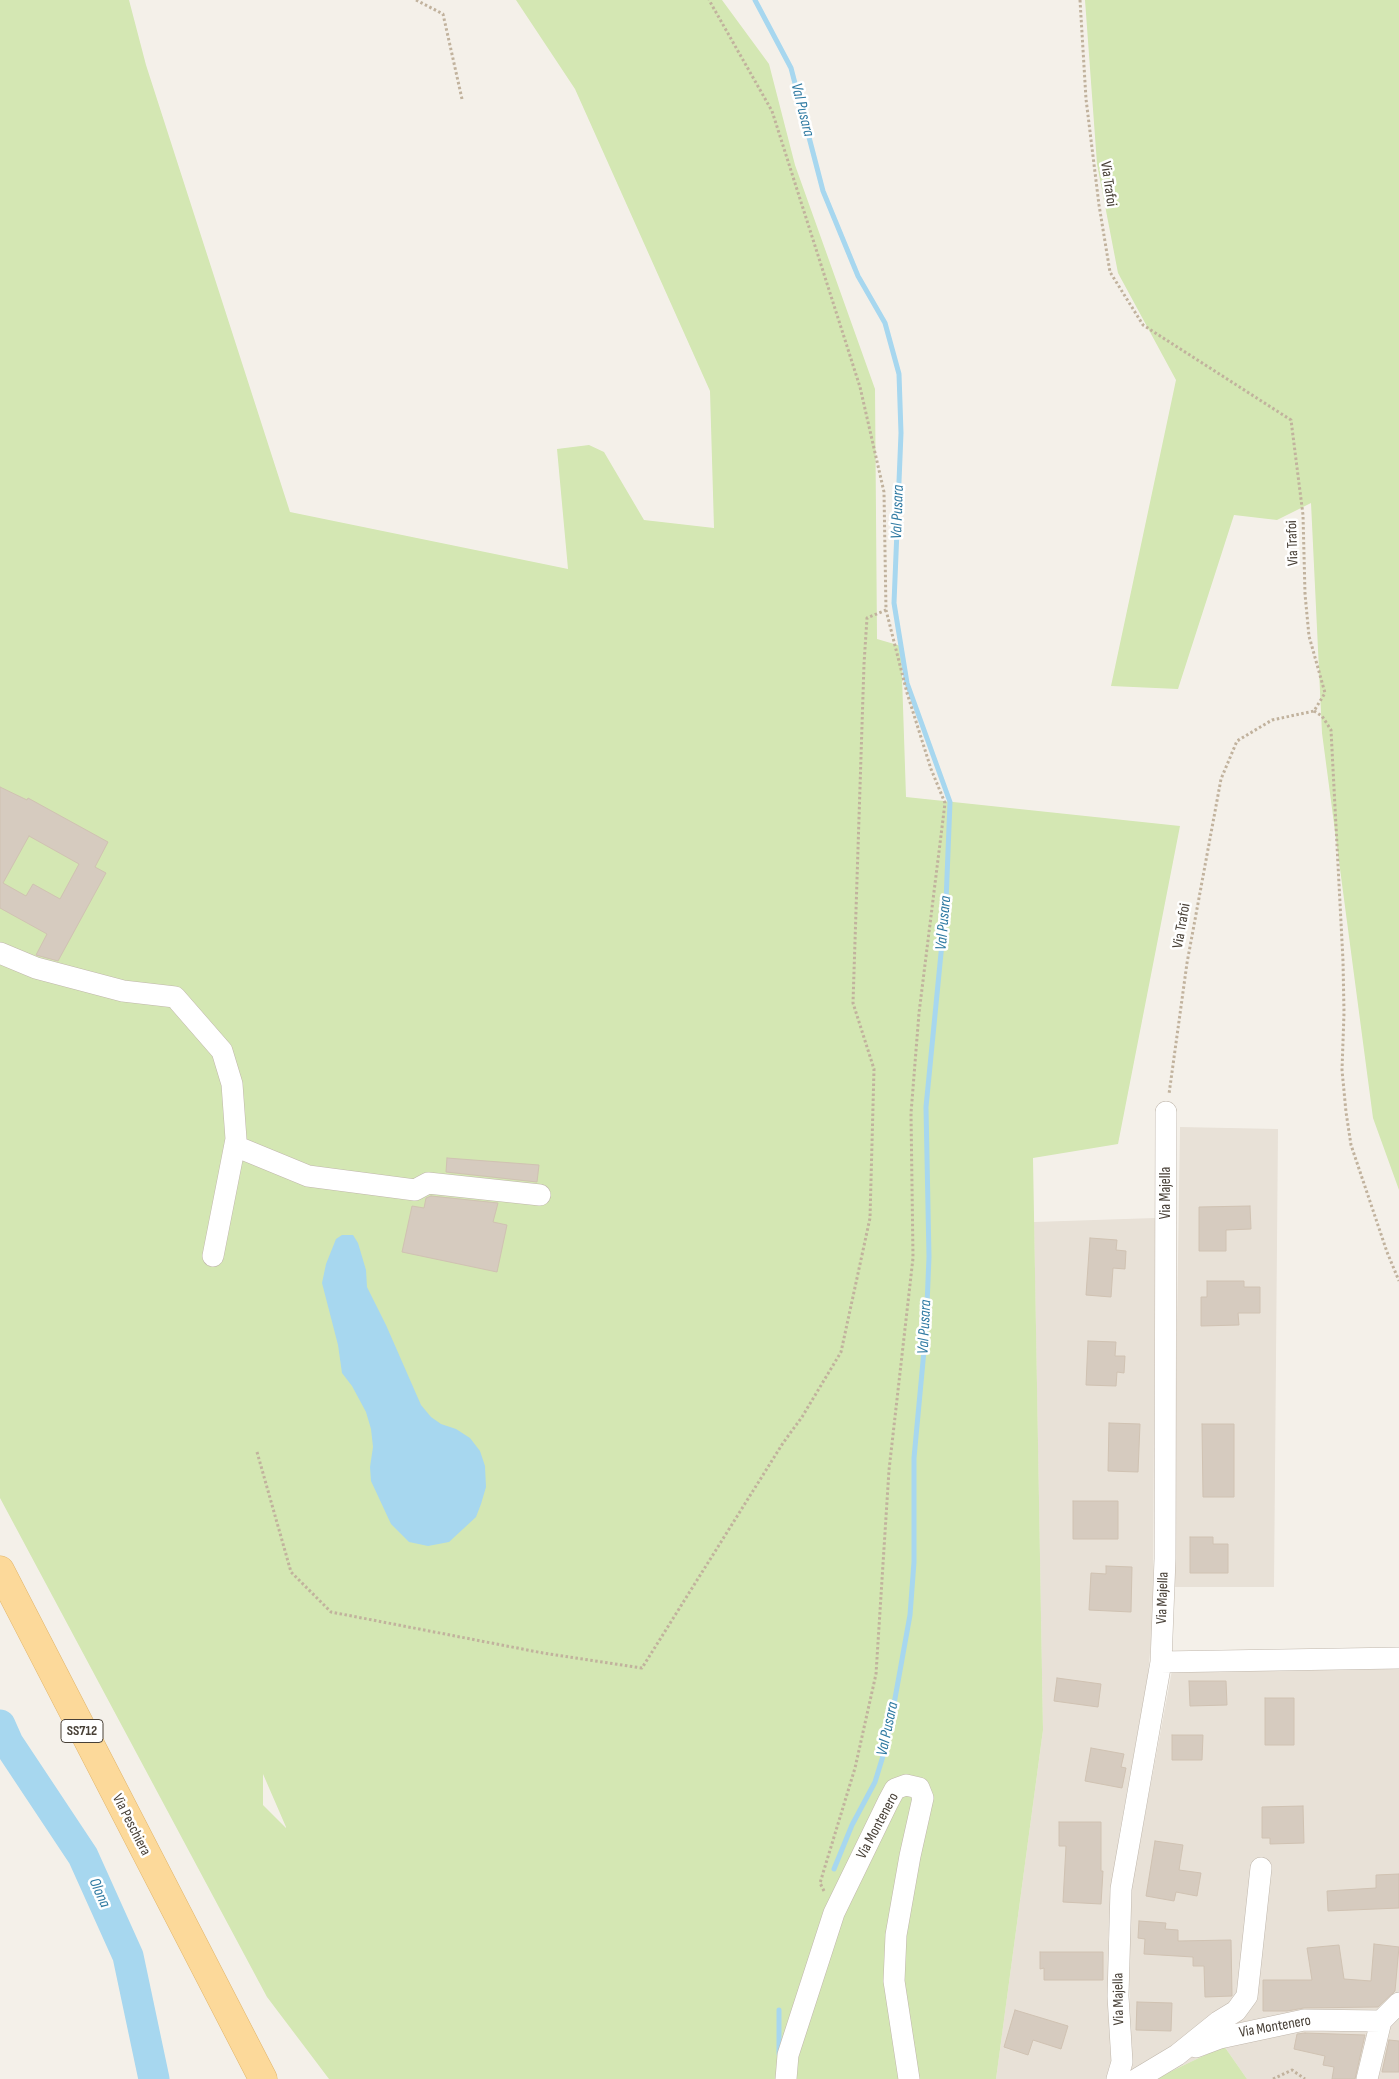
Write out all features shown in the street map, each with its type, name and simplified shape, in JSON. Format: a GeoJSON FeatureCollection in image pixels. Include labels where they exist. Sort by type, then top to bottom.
{"type":"FeatureCollection","features":[{"type":"Feature","properties":{"kind":"main road","name":"Via Peschiera"},"geometry":{"type":"LineString","coordinates":[[0,1570],[263,2079]]}},
{"type":"Feature","properties":{"kind":"street"},"geometry":{"type":"LineString","coordinates":[[0,953],[36,968],[123,991],[175,997],[222,1051],[232,1084],[236,1140],[213,1256]]}},
{"type":"Feature","properties":{"kind":"street","name":"Via Majella"},"geometry":{"type":"LineString","coordinates":[[1117,2079],[1122,2062],[1118,1996],[1121,1889],[1161,1662],[1165,1559],[1166,1112]]}},
{"type":"Feature","properties":{"kind":"street"},"geometry":{"type":"LineString","coordinates":[[235,1146],[308,1176],[415,1190],[428,1183],[540,1194]]}},
{"type":"Feature","properties":{"kind":"street"},"geometry":{"type":"LineString","coordinates":[[1161,1662],[1399,1658]]}},
{"type":"Feature","properties":{"kind":"street","name":"Via Montenero"},"geometry":{"type":"LineString","coordinates":[[786,2079],[788,2056],[834,1913],[895,1789],[906,1785],[918,1788],[923,1798],[910,1856],[896,1935],[894,1981],[909,2079]]}},
{"type":"Feature","properties":{"kind":"street","name":"Via Montenero"},"geometry":{"type":"LineString","coordinates":[[1137,2079],[1177,2055],[1218,2022],[1236,2011],[1247,1996],[1261,1868]]}},
{"type":"Feature","properties":{"kind":"street"},"geometry":{"type":"LineString","coordinates":[[1367,2079],[1382,2021],[1399,2002]]}},
{"type":"Feature","properties":{"kind":"street","name":"Via Montenero"},"geometry":{"type":"LineString","coordinates":[[1177,2055],[1220,2038],[1304,2020],[1382,2021]]}},
{"type":"Feature","properties":{"kind":"path"},"geometry":{"type":"LineString","coordinates":[[416,0],[442,14],[462,99]]}},
{"type":"Feature","properties":{"kind":"path"},"geometry":{"type":"LineString","coordinates":[[709,0],[772,110],[860,387],[884,492],[886,610],[907,693],[931,768],[945,803],[918,1022],[911,1113],[913,1258],[889,1470],[876,1674],[856,1768],[820,1883],[834,1913]]}},
{"type":"Feature","properties":{"kind":"path","name":"Via Trafoi"},"geometry":{"type":"LineString","coordinates":[[1080,0],[1086,98],[1099,205],[1110,272],[1143,325],[1291,420],[1304,515],[1305,594],[1309,636],[1325,693],[1314,711],[1272,720],[1237,741],[1221,779],[1187,963],[1166,1112]]}},
{"type":"Feature","properties":{"kind":"path"},"geometry":{"type":"LineString","coordinates":[[257,1452],[291,1572],[331,1612],[542,1653],[642,1668],[783,1442],[802,1417],[841,1352],[870,1218],[874,1069],[854,1003],[855,919],[867,618],[886,610]]}},
{"type":"Feature","properties":{"kind":"path"},"geometry":{"type":"LineString","coordinates":[[1314,711],[1322,716],[1331,730],[1343,961],[1342,1070],[1346,1112],[1351,1145],[1387,1252],[1399,1281]]}},
{"type":"Feature","properties":{"kind":"path"},"geometry":{"type":"LineString","coordinates":[[1273,2079],[1292,2070],[1305,2079]]}},
{"type":"Feature","properties":{"kind":"shaded area"},"geometry":{"type":"Polygon","coordinates":[[[1180,1127],[1278,1129],[1274,1587],[1173,1587],[1180,1127]]]}},
{"type":"Feature","properties":{"kind":"shaded area"},"geometry":{"type":"Polygon","coordinates":[[[1155,1218],[1153,1619],[1148,1675],[1119,1836],[1108,1938],[1114,2079],[996,2079],[1043,1730],[1034,1222],[1155,1218]]]}},
{"type":"Feature","properties":{"kind":"shaded area"},"geometry":{"type":"Polygon","coordinates":[[[1399,1667],[1399,2079],[1247,2079],[1224,2046],[1155,2079],[1133,2079],[1131,2064],[1129,1957],[1132,1885],[1172,1670],[1399,1667]]]}},
{"type":"Feature","properties":{"kind":"green space"},"geometry":{"type":"Polygon","coordinates":[[[0,0],[129,0],[146,65],[290,512],[568,569],[557,449],[589,445],[604,452],[644,520],[714,528],[710,391],[575,89],[516,0],[722,0],[769,64],[795,165],[875,389],[877,639],[901,646],[906,797],[1180,826],[1118,1144],[1033,1158],[1043,1730],[996,2079],[329,2079],[267,1997],[0,1498],[0,0]],[[263,1774],[263,1805],[286,1827],[263,1774]]]}},
{"type":"Feature","properties":{"kind":"green space"},"geometry":{"type":"Polygon","coordinates":[[[1085,0],[1399,0],[1399,1190],[1373,1118],[1322,733],[1311,503],[1277,520],[1234,515],[1178,689],[1111,686],[1176,380],[1118,273],[1097,164],[1085,0]]]}},
{"type":"Feature","properties":{"kind":"green space"},"geometry":{"type":"Polygon","coordinates":[[[1224,2046],[1247,2079],[1155,2079],[1224,2046]]]}},
{"type":"Feature","properties":{"kind":"water"},"geometry":{"type":"Polygon","coordinates":[[[342,1235],[353,1235],[358,1243],[366,1270],[367,1287],[421,1405],[431,1417],[441,1424],[456,1429],[470,1438],[480,1451],[485,1466],[486,1487],[481,1504],[476,1517],[449,1542],[428,1546],[409,1542],[391,1524],[371,1481],[370,1467],[373,1447],[371,1429],[366,1412],[352,1386],[342,1373],[338,1345],[322,1283],[326,1264],[336,1239],[342,1235]]]}},
{"type":"Feature","properties":{"kind":"building"},"geometry":{"type":"Polygon","coordinates":[[[0,787],[27,800],[28,798],[108,842],[95,867],[106,873],[58,961],[36,955],[47,934],[0,908],[0,787]],[[29,836],[3,883],[26,896],[33,884],[60,899],[79,864],[29,836]]]}},
{"type":"Feature","properties":{"kind":"building"},"geometry":{"type":"Polygon","coordinates":[[[447,1158],[539,1165],[537,1182],[446,1172],[447,1158]]]}},
{"type":"Feature","properties":{"kind":"building"},"geometry":{"type":"Polygon","coordinates":[[[431,1196],[498,1203],[493,1222],[507,1225],[497,1272],[402,1252],[412,1206],[424,1208],[426,1198],[431,1196]]]}},
{"type":"Feature","properties":{"kind":"building"},"geometry":{"type":"Polygon","coordinates":[[[1250,1206],[1251,1229],[1226,1230],[1226,1251],[1199,1251],[1199,1207],[1250,1206]]]}},
{"type":"Feature","properties":{"kind":"building"},"geometry":{"type":"Polygon","coordinates":[[[1090,1238],[1117,1240],[1116,1250],[1126,1251],[1125,1269],[1113,1268],[1111,1297],[1086,1295],[1090,1238]]]}},
{"type":"Feature","properties":{"kind":"building"},"geometry":{"type":"Polygon","coordinates":[[[1207,1281],[1244,1281],[1244,1287],[1260,1287],[1260,1313],[1238,1313],[1239,1325],[1201,1326],[1201,1297],[1207,1297],[1207,1281]]]}},
{"type":"Feature","properties":{"kind":"building"},"geometry":{"type":"Polygon","coordinates":[[[1088,1341],[1116,1342],[1115,1356],[1125,1356],[1124,1373],[1117,1372],[1116,1386],[1086,1385],[1088,1341]]]}},
{"type":"Feature","properties":{"kind":"building"},"geometry":{"type":"Polygon","coordinates":[[[1109,1423],[1140,1424],[1138,1472],[1108,1471],[1109,1423]]]}},
{"type":"Feature","properties":{"kind":"building"},"geometry":{"type":"Polygon","coordinates":[[[1202,1424],[1234,1424],[1234,1497],[1203,1497],[1202,1424]]]}},
{"type":"Feature","properties":{"kind":"building"},"geometry":{"type":"Polygon","coordinates":[[[1073,1501],[1118,1501],[1118,1539],[1073,1539],[1073,1501]]]}},
{"type":"Feature","properties":{"kind":"building"},"geometry":{"type":"Polygon","coordinates":[[[1190,1537],[1213,1537],[1213,1544],[1228,1544],[1228,1573],[1190,1573],[1190,1537]]]}},
{"type":"Feature","properties":{"kind":"building"},"geometry":{"type":"Polygon","coordinates":[[[1106,1566],[1132,1567],[1131,1612],[1089,1610],[1091,1573],[1106,1574],[1106,1566]]]}},
{"type":"Feature","properties":{"kind":"building"},"geometry":{"type":"Polygon","coordinates":[[[1057,1678],[1101,1684],[1098,1707],[1054,1701],[1057,1678]]]}},
{"type":"Feature","properties":{"kind":"building"},"geometry":{"type":"Polygon","coordinates":[[[1189,1681],[1226,1681],[1227,1705],[1190,1706],[1189,1681]]]}},
{"type":"Feature","properties":{"kind":"building"},"geometry":{"type":"Polygon","coordinates":[[[1265,1698],[1294,1698],[1294,1745],[1265,1745],[1265,1698]]]}},
{"type":"Feature","properties":{"kind":"building"},"geometry":{"type":"Polygon","coordinates":[[[1172,1735],[1203,1735],[1202,1760],[1172,1760],[1172,1735]]]}},
{"type":"Feature","properties":{"kind":"building"},"geometry":{"type":"Polygon","coordinates":[[[1091,1748],[1124,1754],[1121,1767],[1126,1768],[1122,1788],[1085,1781],[1091,1748]]]}},
{"type":"Feature","properties":{"kind":"building"},"geometry":{"type":"Polygon","coordinates":[[[1303,1806],[1304,1843],[1270,1844],[1270,1838],[1262,1838],[1262,1807],[1303,1806]]]}},
{"type":"Feature","properties":{"kind":"building"},"geometry":{"type":"Polygon","coordinates":[[[1059,1822],[1101,1822],[1101,1871],[1103,1871],[1101,1904],[1063,1902],[1066,1846],[1059,1846],[1059,1822]]]}},
{"type":"Feature","properties":{"kind":"building"},"geometry":{"type":"Polygon","coordinates":[[[1155,1841],[1183,1845],[1179,1870],[1201,1873],[1197,1896],[1176,1892],[1174,1901],[1146,1896],[1155,1841]]]}},
{"type":"Feature","properties":{"kind":"building"},"geometry":{"type":"Polygon","coordinates":[[[1399,1874],[1399,1908],[1328,1911],[1327,1891],[1376,1888],[1376,1875],[1399,1874]]]}},
{"type":"Feature","properties":{"kind":"building"},"geometry":{"type":"Polygon","coordinates":[[[1139,1921],[1166,1923],[1165,1929],[1178,1930],[1178,1941],[1231,1940],[1232,1996],[1205,1997],[1204,1966],[1193,1966],[1193,1957],[1144,1954],[1145,1939],[1138,1938],[1139,1921]]]}},
{"type":"Feature","properties":{"kind":"building"},"geometry":{"type":"Polygon","coordinates":[[[1374,1944],[1399,1947],[1395,1991],[1378,2007],[1304,2008],[1287,2011],[1263,2011],[1263,1980],[1312,1980],[1307,1948],[1339,1945],[1344,1979],[1371,1981],[1374,1944]]]}},
{"type":"Feature","properties":{"kind":"building"},"geometry":{"type":"Polygon","coordinates":[[[1040,1952],[1103,1952],[1103,1980],[1044,1980],[1044,1968],[1040,1969],[1040,1952]]]}},
{"type":"Feature","properties":{"kind":"building"},"geometry":{"type":"Polygon","coordinates":[[[1137,2002],[1172,2003],[1171,2031],[1136,2030],[1137,2002]]]}},
{"type":"Feature","properties":{"kind":"building"},"geometry":{"type":"Polygon","coordinates":[[[1015,2010],[1068,2026],[1061,2049],[1033,2040],[1028,2055],[1004,2047],[1015,2010]]]}},
{"type":"Feature","properties":{"kind":"building"},"geometry":{"type":"Polygon","coordinates":[[[1297,2034],[1365,2035],[1355,2079],[1332,2079],[1334,2067],[1323,2065],[1325,2056],[1294,2049],[1297,2034]]]}},
{"type":"Feature","properties":{"kind":"building"},"geometry":{"type":"Polygon","coordinates":[[[1389,2040],[1399,2041],[1399,2072],[1382,2072],[1389,2040]]]}},
{"type":"Feature","properties":{"kind":"waterway","name":"Val Pusara"},"geometry":{"type":"LineString","coordinates":[[755,0],[791,68],[823,191],[858,276],[885,323],[899,374],[901,433],[894,603],[907,683],[950,802],[946,902],[926,1107],[929,1257],[926,1329],[914,1458],[914,1562],[910,1615],[887,1743],[875,1782],[852,1825],[834,1869]]}},
{"type":"Feature","properties":{"kind":"waterway","name":"Olona"},"geometry":{"type":"LineString","coordinates":[[0,1725],[8,1743],[83,1856],[128,1956],[154,2079]]}},
{"type":"Feature","properties":{"kind":"waterway","name":"Val Pusara"},"geometry":{"type":"LineString","coordinates":[[779,2010],[779,2054]]}}]}
